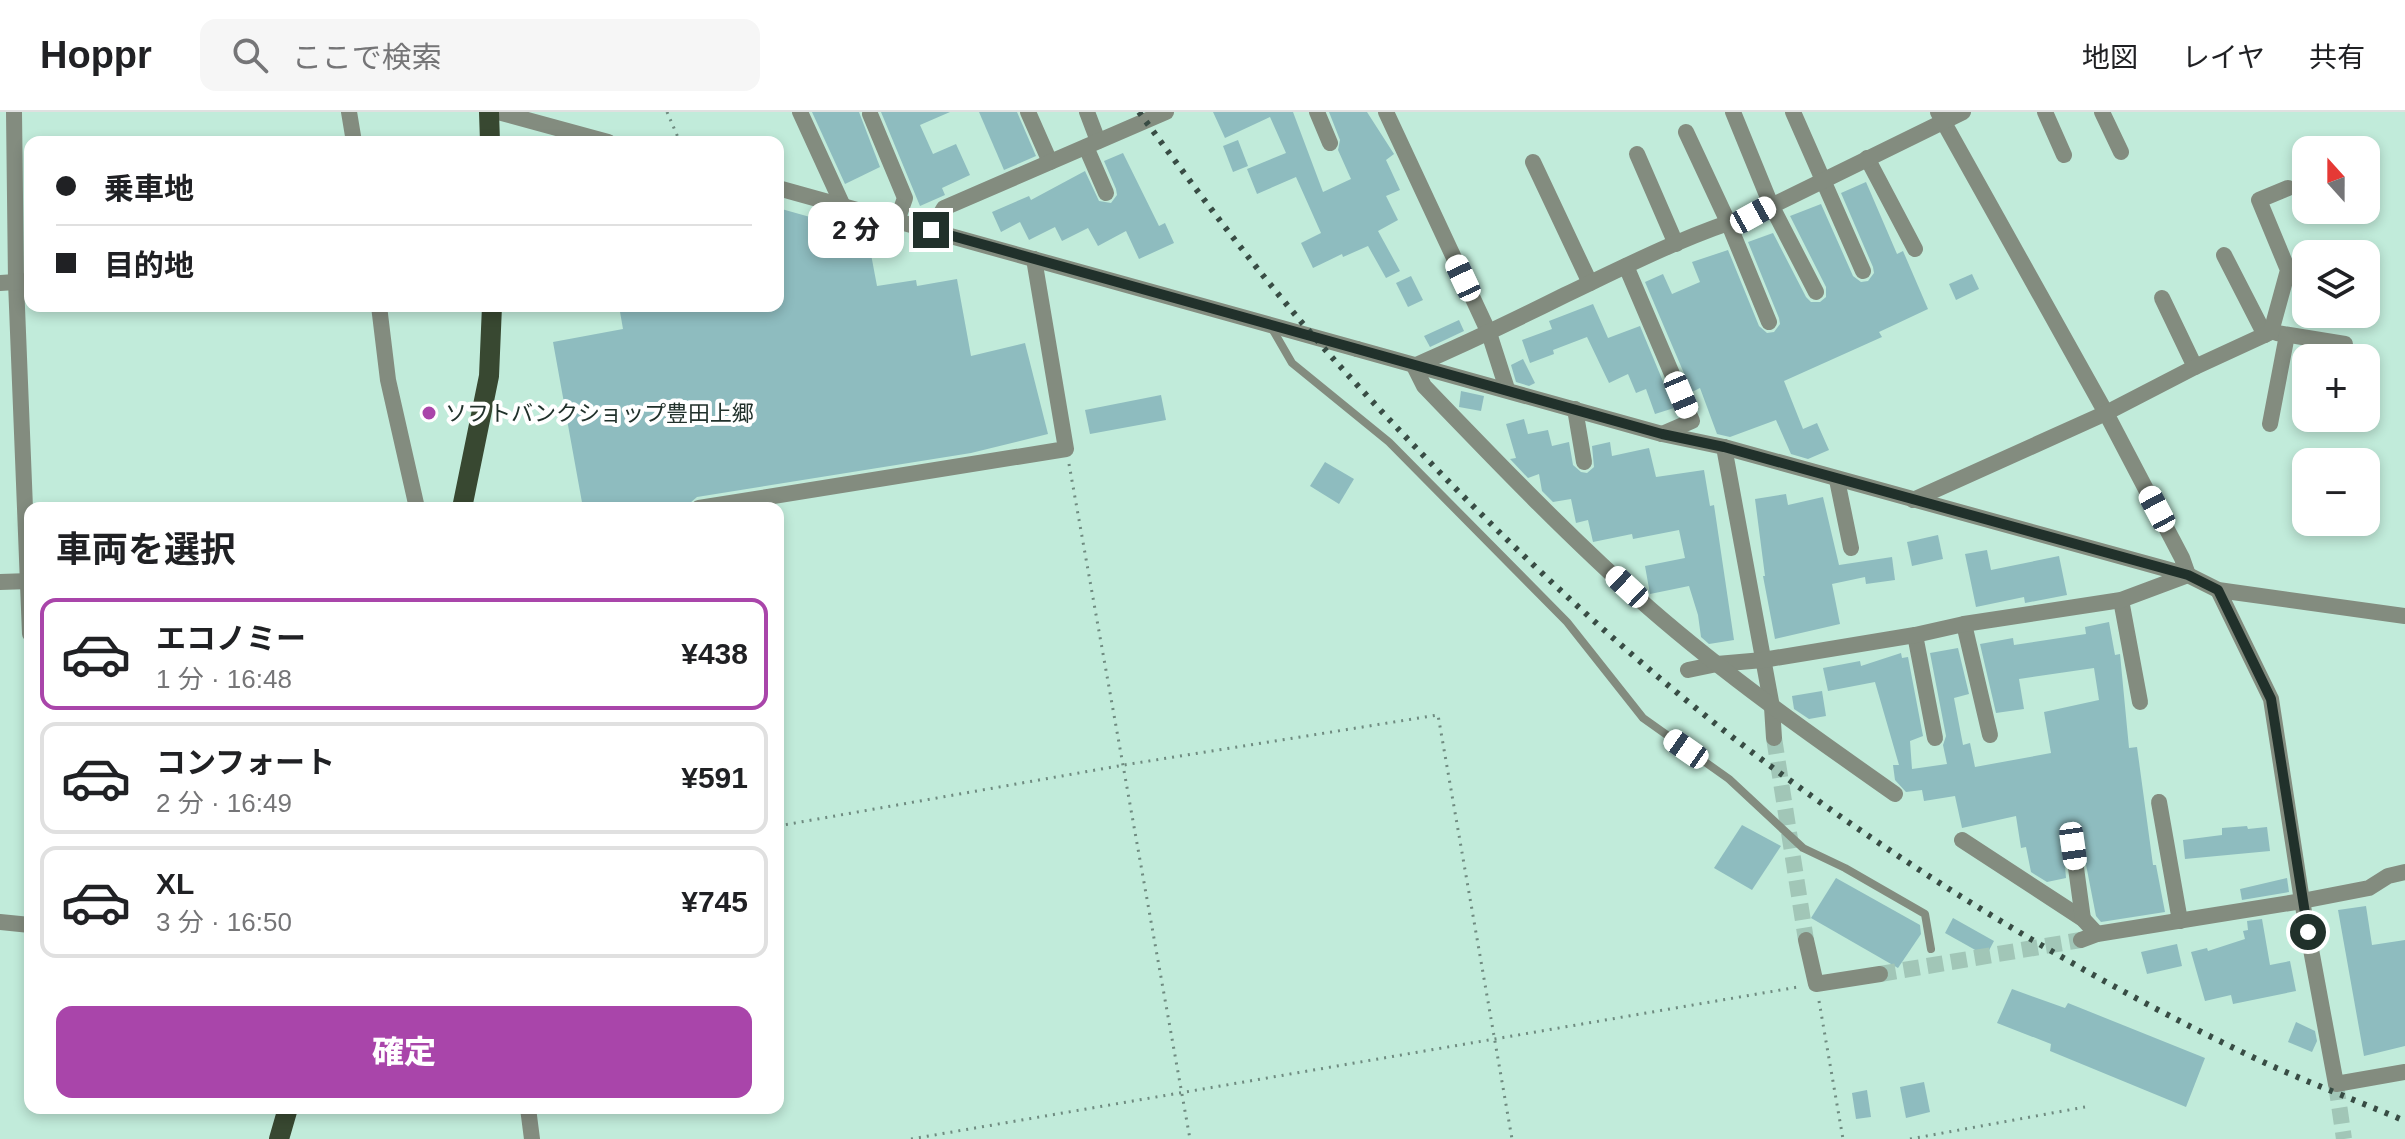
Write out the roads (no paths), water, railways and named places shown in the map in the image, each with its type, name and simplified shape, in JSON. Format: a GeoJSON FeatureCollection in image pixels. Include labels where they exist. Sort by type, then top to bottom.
{"type":"FeatureCollection","features":[{"type":"Feature","properties":{"kind":"main road"},"geometry":{"type":"LineString","coordinates":[[489,112],[490,136]]}},
{"type":"Feature","properties":{"kind":"main road"},"geometry":{"type":"LineString","coordinates":[[463,502],[489,376],[492,312]]}},
{"type":"Feature","properties":{"kind":"main road"},"geometry":{"type":"LineString","coordinates":[[279,1139],[286,1114]]}},
{"type":"Feature","properties":{"kind":"street"},"geometry":{"type":"LineString","coordinates":[[14,112],[15,282],[25,502]]}},
{"type":"Feature","properties":{"kind":"street"},"geometry":{"type":"LineString","coordinates":[[349,112],[353,136]]}},
{"type":"Feature","properties":{"kind":"street"},"geometry":{"type":"LineString","coordinates":[[498,112],[586,136]]}},
{"type":"Feature","properties":{"kind":"street"},"geometry":{"type":"LineString","coordinates":[[800,112],[843,206]]}},
{"type":"Feature","properties":{"kind":"street"},"geometry":{"type":"LineString","coordinates":[[1028,112],[1050,162]]}},
{"type":"Feature","properties":{"kind":"street"},"geometry":{"type":"LineString","coordinates":[[1087,112],[1092,144],[1106,193]]}},
{"type":"Feature","properties":{"kind":"street"},"geometry":{"type":"LineString","coordinates":[[931,230],[944,208],[1166,112]]}},
{"type":"Feature","properties":{"kind":"street"},"geometry":{"type":"LineString","coordinates":[[1317,112],[1330,143]]}},
{"type":"Feature","properties":{"kind":"street"},"geometry":{"type":"LineString","coordinates":[[1733,112],[1771,205],[1816,292]]}},
{"type":"Feature","properties":{"kind":"street"},"geometry":{"type":"LineString","coordinates":[[1793,112],[1863,271]]}},
{"type":"Feature","properties":{"kind":"street"},"geometry":{"type":"LineString","coordinates":[[1414,366],[1626,266],[1728,222],[1753,215],[1867,158],[1940,117],[1963,112]]}},
{"type":"Feature","properties":{"kind":"street"},"geometry":{"type":"LineString","coordinates":[[2045,112],[2064,155]]}},
{"type":"Feature","properties":{"kind":"street"},"geometry":{"type":"LineString","coordinates":[[2102,112],[2121,152]]}},
{"type":"Feature","properties":{"kind":"street"},"geometry":{"type":"LineString","coordinates":[[1379,113],[1489,333],[1507,389]]}},
{"type":"Feature","properties":{"kind":"street"},"geometry":{"type":"LineString","coordinates":[[870,114],[905,198],[897,221]]}},
{"type":"Feature","properties":{"kind":"street"},"geometry":{"type":"LineString","coordinates":[[1940,117],[2106,413],[2188,575]]}},
{"type":"Feature","properties":{"kind":"street"},"geometry":{"type":"LineString","coordinates":[[1686,132],[1728,222],[1769,322]]}},
{"type":"Feature","properties":{"kind":"street"},"geometry":{"type":"LineString","coordinates":[[1637,154],[1676,244]]}},
{"type":"Feature","properties":{"kind":"street"},"geometry":{"type":"LineString","coordinates":[[1867,158],[1915,249]]}},
{"type":"Feature","properties":{"kind":"street"},"geometry":{"type":"LineString","coordinates":[[1533,162],[1590,283]]}},
{"type":"Feature","properties":{"kind":"street"},"geometry":{"type":"LineString","coordinates":[[2270,424],[2274,334],[2288,270],[2259,200],[2288,188]]}},
{"type":"Feature","properties":{"kind":"street"},"geometry":{"type":"LineString","coordinates":[[784,190],[1414,366],[1507,389],[1662,434],[1724,447],[2188,575],[2218,590],[2405,616]]}},
{"type":"Feature","properties":{"kind":"street"},"geometry":{"type":"LineString","coordinates":[[2224,255],[2274,334]]}},
{"type":"Feature","properties":{"kind":"street"},"geometry":{"type":"LineString","coordinates":[[736,502],[1066,449],[1034,259]]}},
{"type":"Feature","properties":{"kind":"street"},"geometry":{"type":"LineString","coordinates":[[1626,266],[1692,421],[1662,434]]}},
{"type":"Feature","properties":{"kind":"street"},"geometry":{"type":"LineString","coordinates":[[2162,298],[2195,367]]}},
{"type":"Feature","properties":{"kind":"street"},"geometry":{"type":"LineString","coordinates":[[380,312],[388,380],[416,502]]}},
{"type":"Feature","properties":{"kind":"street"},"geometry":{"type":"LineString","coordinates":[[1913,500],[2106,413],[2195,367],[2274,334],[2345,344]]}},
{"type":"Feature","properties":{"kind":"street"},"geometry":{"type":"LineString","coordinates":[[1414,366],[1424,386],[1519,486],[1648,608],[1772,707],[1895,794]]}},
{"type":"Feature","properties":{"kind":"street"},"geometry":{"type":"LineString","coordinates":[[1575,409],[1584,462]]}},
{"type":"Feature","properties":{"kind":"street"},"geometry":{"type":"LineString","coordinates":[[1724,447],[1772,707],[1774,738]]}},
{"type":"Feature","properties":{"kind":"street"},"geometry":{"type":"LineString","coordinates":[[1837,480],[1851,548]]}},
{"type":"Feature","properties":{"kind":"street"},"geometry":{"type":"LineString","coordinates":[[1688,670],[2121,600],[2188,575]]}},
{"type":"Feature","properties":{"kind":"street"},"geometry":{"type":"LineString","coordinates":[[0,582],[24,581]]}},
{"type":"Feature","properties":{"kind":"street"},"geometry":{"type":"LineString","coordinates":[[2218,590],[2271,699],[2302,901],[2336,1084],[2405,1072]]}},
{"type":"Feature","properties":{"kind":"street"},"geometry":{"type":"LineString","coordinates":[[2121,600],[2140,702]]}},
{"type":"Feature","properties":{"kind":"street"},"geometry":{"type":"LineString","coordinates":[[1964,624],[1990,735]]}},
{"type":"Feature","properties":{"kind":"street"},"geometry":{"type":"LineString","coordinates":[[1915,635],[1935,738]]}},
{"type":"Feature","properties":{"kind":"street"},"geometry":{"type":"LineString","coordinates":[[2159,802],[2180,921]]}},
{"type":"Feature","properties":{"kind":"street"},"geometry":{"type":"LineString","coordinates":[[1962,840],[2083,919],[2097,934]]}},
{"type":"Feature","properties":{"kind":"street"},"geometry":{"type":"LineString","coordinates":[[2073,846],[2083,919]]}},
{"type":"Feature","properties":{"kind":"street"},"geometry":{"type":"LineString","coordinates":[[2081,940],[2097,934],[2369,888],[2388,876],[2405,872]]}},
{"type":"Feature","properties":{"kind":"street"},"geometry":{"type":"LineString","coordinates":[[0,922],[24,924]]}},
{"type":"Feature","properties":{"kind":"street"},"geometry":{"type":"LineString","coordinates":[[1806,940],[1816,984],[1880,974]]}},
{"type":"Feature","properties":{"kind":"street"},"geometry":{"type":"LineString","coordinates":[[529,1114],[532,1139]]}},
{"type":"Feature","properties":{"kind":"lane"},"geometry":{"type":"LineString","coordinates":[[1270,325],[1292,363],[1389,442],[1567,622],[1643,718],[1729,779],[1803,848],[1925,914],[1931,949]]}},
{"type":"Feature","properties":{"kind":"tunnel"},"geometry":{"type":"LineString","coordinates":[[1774,738],[1806,940]]}},
{"type":"Feature","properties":{"kind":"tunnel"},"geometry":{"type":"LineString","coordinates":[[1880,974],[2081,940]]}},
{"type":"Feature","properties":{"kind":"tunnel"},"geometry":{"type":"LineString","coordinates":[[2336,1084],[2344,1139]]}},
{"type":"Feature","properties":{"kind":"railway"},"geometry":{"type":"LineString","coordinates":[[1139,112],[1260,272],[1386,416],[1486,519],[1589,617],[1697,709],[1810,795],[1988,914],[2112,985],[2258,1060],[2405,1121]]}},
{"type":"Feature","properties":{"kind":"place","name":"ソフトバンクショップ豊田上郷"},"geometry":{"type":"Point","coordinates":[429,413]}}]}
